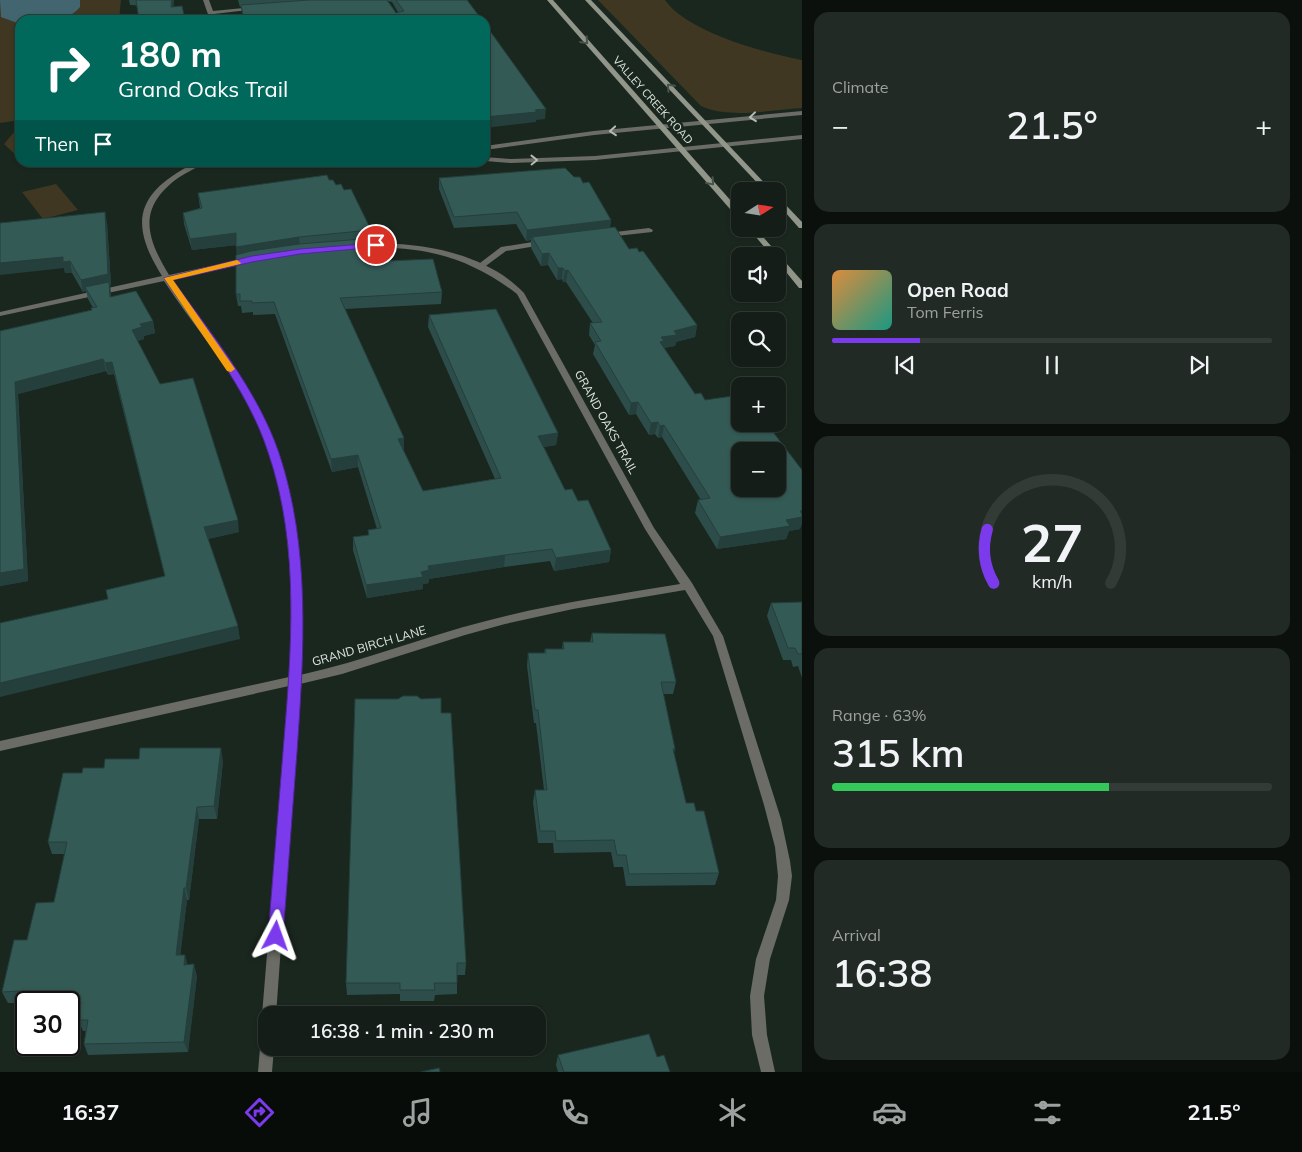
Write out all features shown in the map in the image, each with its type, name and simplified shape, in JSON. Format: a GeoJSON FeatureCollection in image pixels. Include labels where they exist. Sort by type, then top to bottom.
{"type":"FeatureCollection","features":[{"type":"Feature","properties":{"kind":"main road","name":"VALLEY CREEK ROAD"},"geometry":{"type":"LineString","coordinates":[[550,0],[731,205]]}},
{"type":"Feature","properties":{"kind":"main road","name":"VALLEY CREEK ROAD"},"geometry":{"type":"LineString","coordinates":[[588,0],[760,182]]}},
{"type":"Feature","properties":{"kind":"main road"},"geometry":{"type":"LineString","coordinates":[[786,209],[802,226]]}},
{"type":"Feature","properties":{"kind":"main road"},"geometry":{"type":"LineString","coordinates":[[786,267],[802,286]]}},
{"type":"Feature","properties":{"kind":"street"},"geometry":{"type":"LineString","coordinates":[[206,0],[210,13],[258,9]]}},
{"type":"Feature","properties":{"kind":"street"},"geometry":{"type":"LineString","coordinates":[[490,147],[594,133],[802,113]]}},
{"type":"Feature","properties":{"kind":"street"},"geometry":{"type":"LineString","coordinates":[[490,159],[511,161],[595,158],[802,137]]}},
{"type":"Feature","properties":{"kind":"street"},"geometry":{"type":"LineString","coordinates":[[193,167],[172,179],[153,198],[146,213],[145,231],[148,244],[154,258],[239,381],[258,415],[273,452],[284,488],[295,558],[297,599],[295,681],[271,1006]]}},
{"type":"Feature","properties":{"kind":"street"},"geometry":{"type":"LineString","coordinates":[[594,236],[649,230]]}},
{"type":"Feature","properties":{"kind":"street"},"geometry":{"type":"LineString","coordinates":[[480,266],[509,247],[558,240]]}},
{"type":"Feature","properties":{"kind":"street","name":"GRAND OAKS TRAIL"},"geometry":{"type":"LineString","coordinates":[[356,247],[404,246],[430,249],[454,255],[502,278],[520,293],[650,529],[718,636],[775,819],[782,851],[785,879],[780,907],[760,971],[756,992],[761,1044],[768,1072]]}},
{"type":"Feature","properties":{"kind":"street"},"geometry":{"type":"LineString","coordinates":[[0,314],[262,258]]}},
{"type":"Feature","properties":{"kind":"street","name":"GRAND BIRCH LANE"},"geometry":{"type":"LineString","coordinates":[[0,746],[295,681],[390,656],[467,630],[507,619],[688,586]]}},
{"type":"Feature","properties":{"kind":"street"},"geometry":{"type":"LineString","coordinates":[[265,1072],[266,1056]]}},
{"type":"Feature","properties":{"kind":"shaded area"},"geometry":{"type":"Polygon","coordinates":[[[0,0],[121,0],[120,15],[15,15],[15,121],[0,123],[0,0]]]}},
{"type":"Feature","properties":{"kind":"shaded area"},"geometry":{"type":"Polygon","coordinates":[[[598,0],[665,0],[690,22],[708,31],[748,46],[802,60],[802,108],[737,113],[712,110],[701,106],[598,0]]]}},
{"type":"Feature","properties":{"kind":"shaded area"},"geometry":{"type":"Polygon","coordinates":[[[15,131],[15,154],[4,144],[15,131]]]}},
{"type":"Feature","properties":{"kind":"shaded area"},"geometry":{"type":"Polygon","coordinates":[[[56,184],[78,210],[43,219],[22,192],[56,184]]]}},
{"type":"Feature","properties":{"kind":"water"},"geometry":{"type":"Polygon","coordinates":[[[0,0],[80,0],[80,7],[70,15],[15,15],[15,22],[1,17],[0,0]]]}},
{"type":"Feature","properties":{"kind":"building"},"geometry":{"type":"Polygon","coordinates":[[[136,0],[172,0],[171,7],[182,6],[184,15],[138,15],[136,0]]]}},
{"type":"Feature","properties":{"kind":"building"},"geometry":{"type":"Polygon","coordinates":[[[309,0],[387,0],[396,13],[404,11],[396,0],[467,0],[478,15],[243,15],[241,5],[309,0]]]}},
{"type":"Feature","properties":{"kind":"building"},"geometry":{"type":"Polygon","coordinates":[[[490,31],[546,109],[535,110],[537,112],[490,117],[490,31]]]}},
{"type":"Feature","properties":{"kind":"building"},"geometry":{"type":"Polygon","coordinates":[[[565,168],[574,177],[580,177],[583,183],[589,182],[611,220],[527,230],[517,212],[454,217],[439,178],[565,168]]]}},
{"type":"Feature","properties":{"kind":"building"},"geometry":{"type":"Polygon","coordinates":[[[327,175],[329,180],[333,180],[336,185],[341,184],[344,190],[351,189],[371,230],[299,237],[236,247],[236,233],[190,239],[183,213],[202,208],[198,193],[327,175]]]}},
{"type":"Feature","properties":{"kind":"building"},"geometry":{"type":"Polygon","coordinates":[[[105,212],[108,274],[81,280],[70,261],[63,262],[63,257],[0,263],[0,223],[105,212]]]}},
{"type":"Feature","properties":{"kind":"building"},"geometry":{"type":"Polygon","coordinates":[[[615,227],[629,249],[637,248],[639,252],[643,251],[697,325],[674,331],[677,335],[661,337],[664,341],[660,342],[695,394],[701,393],[705,400],[731,396],[731,432],[773,432],[781,442],[731,442],[731,497],[786,497],[786,449],[802,470],[802,511],[800,511],[802,517],[786,520],[790,526],[720,537],[698,500],[710,498],[664,425],[660,426],[658,422],[651,423],[638,402],[631,403],[595,342],[601,341],[590,323],[602,322],[568,270],[565,271],[563,268],[558,268],[549,253],[542,254],[532,237],[615,227]]]}},
{"type":"Feature","properties":{"kind":"building"},"geometry":{"type":"Polygon","coordinates":[[[375,238],[387,261],[433,259],[442,292],[340,298],[404,438],[398,439],[423,491],[501,478],[429,315],[496,309],[558,433],[538,436],[565,490],[572,489],[578,501],[588,500],[611,550],[556,558],[552,549],[428,566],[429,570],[421,572],[423,577],[366,585],[353,537],[369,535],[368,530],[381,528],[358,455],[331,459],[274,302],[252,303],[252,301],[240,301],[240,294],[236,294],[236,255],[299,244],[375,238]]]}},
{"type":"Feature","properties":{"kind":"building"},"geometry":{"type":"Polygon","coordinates":[[[109,282],[110,297],[136,291],[153,321],[140,324],[142,327],[132,330],[160,384],[193,378],[238,520],[204,527],[238,626],[0,683],[0,623],[108,599],[106,590],[165,576],[112,362],[105,363],[103,359],[15,382],[24,569],[0,573],[0,331],[92,310],[91,308],[97,307],[85,287],[109,282]]]}},
{"type":"Feature","properties":{"kind":"building"},"geometry":{"type":"Polygon","coordinates":[[[802,602],[802,654],[798,654],[795,648],[788,648],[771,603],[802,602]]]}},
{"type":"Feature","properties":{"kind":"building"},"geometry":{"type":"Polygon","coordinates":[[[592,633],[665,634],[676,682],[661,682],[675,749],[673,749],[686,803],[694,803],[696,811],[704,811],[719,873],[629,874],[626,855],[617,855],[614,840],[556,841],[555,831],[540,831],[535,790],[547,790],[538,710],[535,710],[528,653],[546,653],[545,649],[564,649],[563,642],[593,642],[592,633]]]}},
{"type":"Feature","properties":{"kind":"building"},"geometry":{"type":"Polygon","coordinates":[[[403,696],[417,696],[421,699],[441,698],[441,713],[451,713],[466,963],[457,963],[457,983],[434,983],[435,990],[400,990],[400,983],[346,983],[355,699],[398,699],[403,696]]]}},
{"type":"Feature","properties":{"kind":"building"},"geometry":{"type":"Polygon","coordinates":[[[140,748],[221,748],[214,806],[197,807],[186,888],[184,888],[176,955],[185,955],[184,965],[194,964],[184,1042],[84,1044],[88,1020],[80,1020],[80,991],[2,992],[14,940],[27,940],[36,903],[54,902],[67,842],[48,842],[63,773],[82,773],[83,768],[104,768],[105,759],[139,759],[140,748]]]}},
{"type":"Feature","properties":{"kind":"building"},"geometry":{"type":"Polygon","coordinates":[[[649,1034],[657,1057],[664,1055],[670,1072],[564,1072],[558,1055],[649,1034]]]}},
{"type":"Feature","properties":{"kind":"building"},"geometry":{"type":"Polygon","coordinates":[[[439,1068],[440,1072],[421,1072],[439,1068]]]}},
{"type":"Feature","properties":{"kind":"slow traffic"},"geometry":{"type":"LineString","coordinates":[[231,369],[168,278],[237,263]]}},
{"type":"Feature","properties":{"kind":"route"},"geometry":{"type":"LineString","coordinates":[[276,936],[295,681],[297,599],[292,529],[284,488],[273,452],[258,415],[239,381],[168,278],[252,259],[300,252],[376,245]]}}]}
